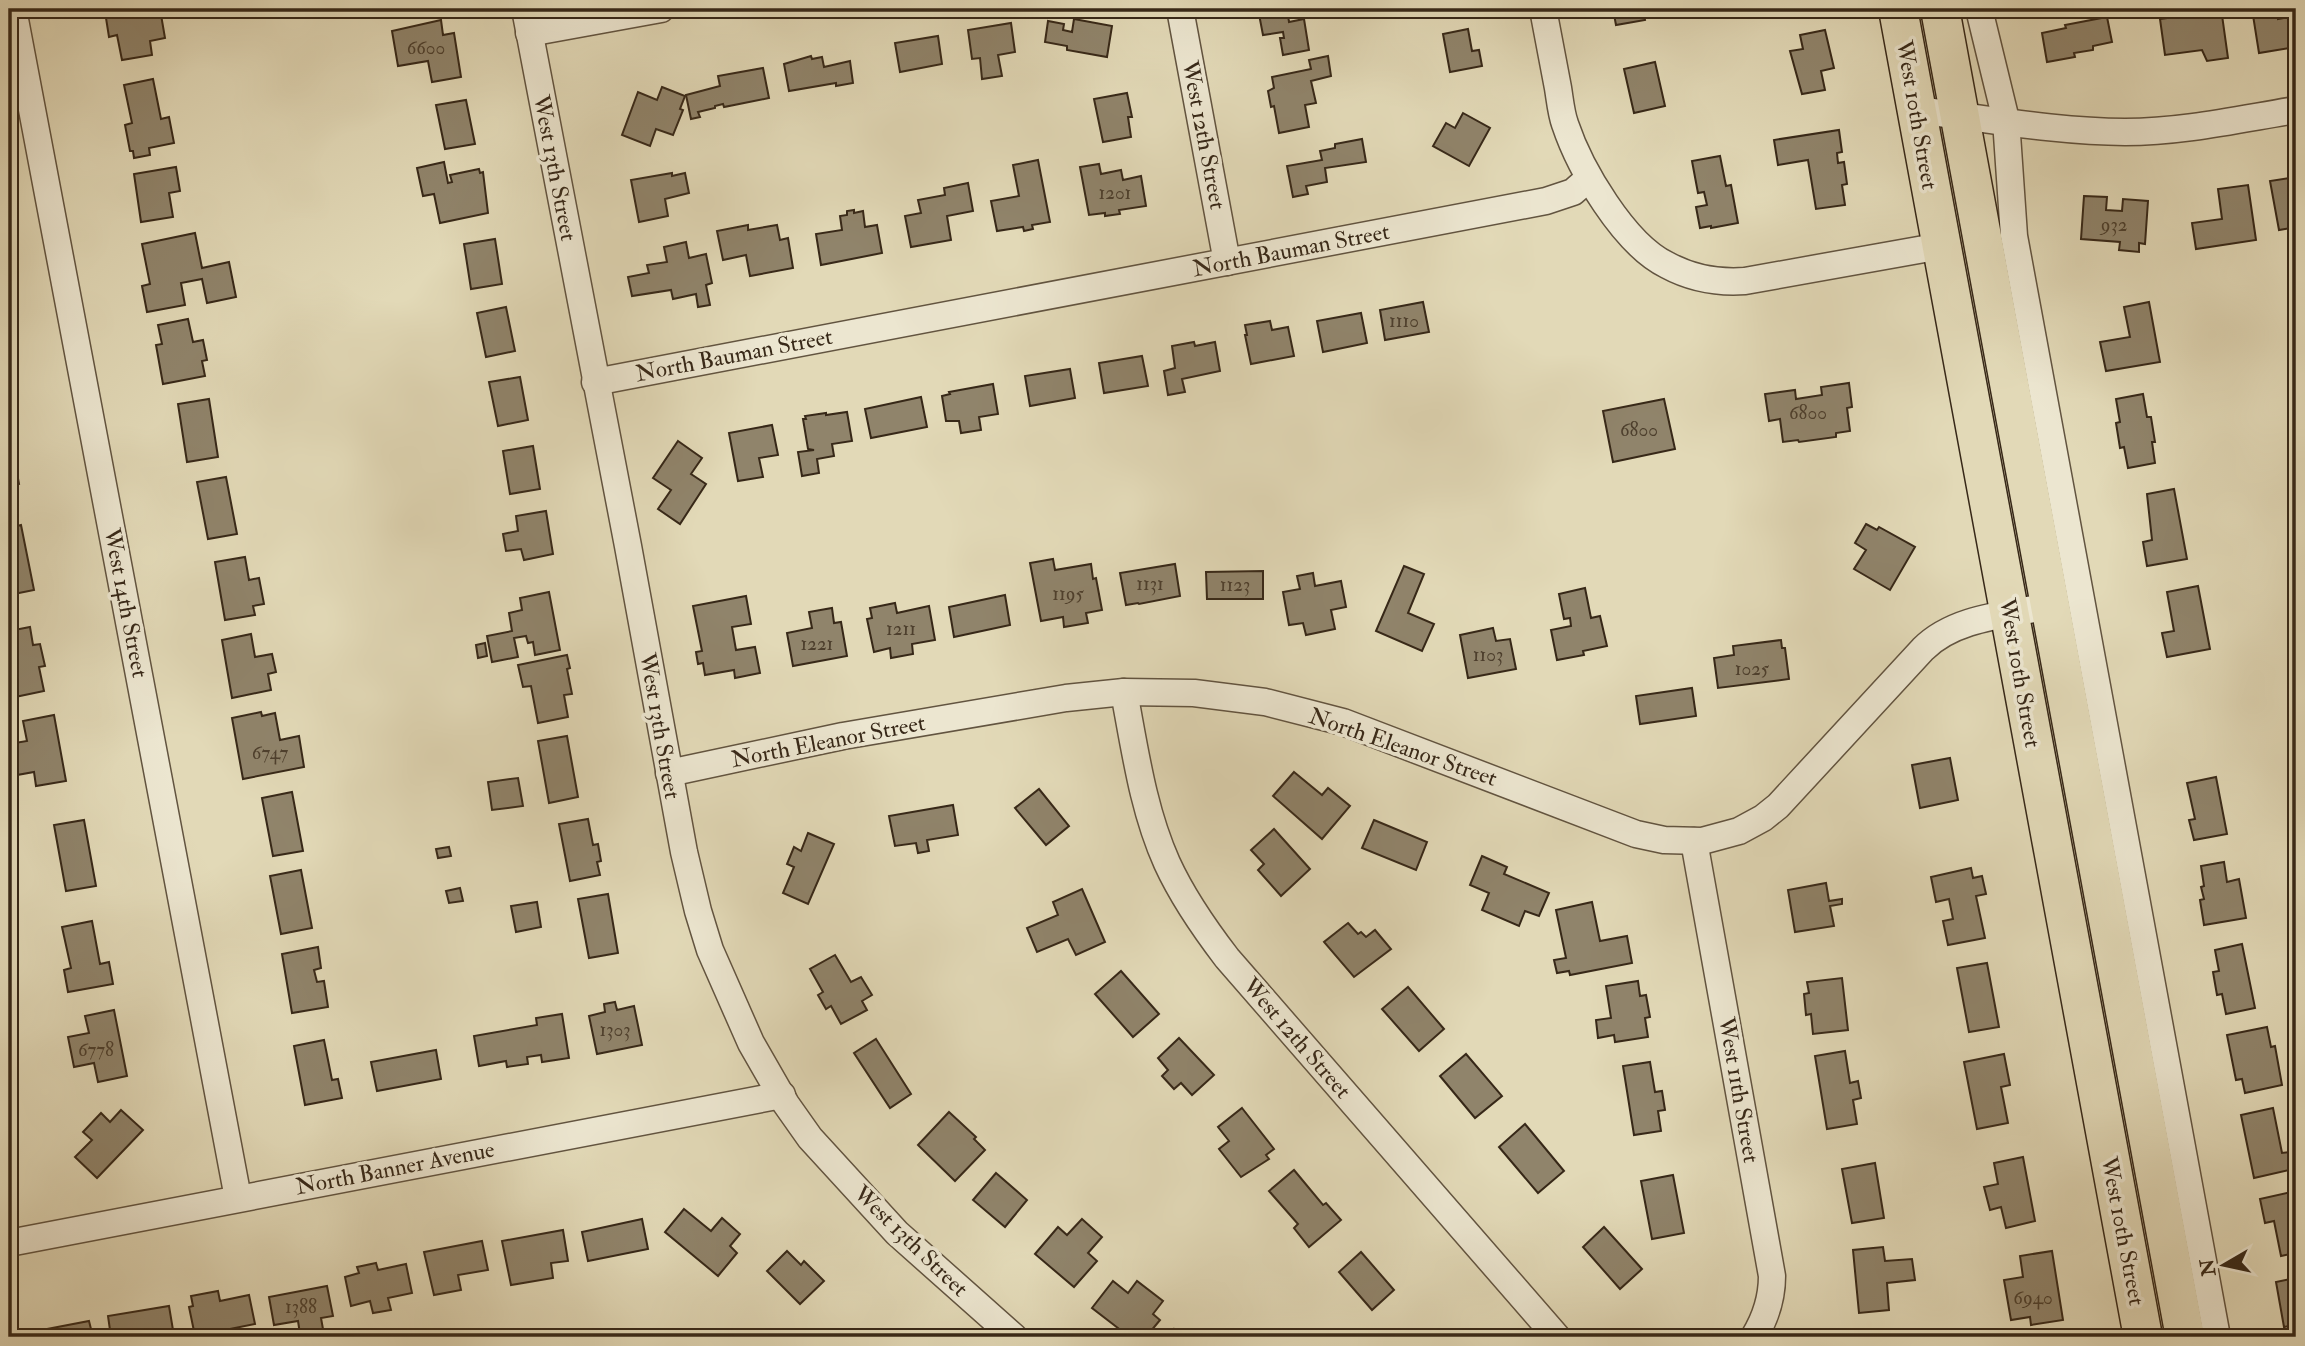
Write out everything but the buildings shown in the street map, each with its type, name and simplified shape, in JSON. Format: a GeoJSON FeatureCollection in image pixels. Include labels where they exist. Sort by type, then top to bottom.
{"type":"FeatureCollection","features":[{"type":"Feature","properties":{"kind":"main road","name":"West 10th Street"},"geometry":{"type":"LineString","coordinates":[[1898,9],[2143,1337]]}},
{"type":"Feature","properties":{"kind":"main road","name":"West 10th Street"},"geometry":{"type":"LineString","coordinates":[[1940,9],[2185,1337]]}},
{"type":"Feature","properties":{"kind":"street","name":"West 14th Street"},"geometry":{"type":"LineString","coordinates":[[13,9],[238,1198]]}},
{"type":"Feature","properties":{"kind":"street"},"geometry":{"type":"LineString","coordinates":[[527,21],[661,9]]}},
{"type":"Feature","properties":{"kind":"street","name":"West 12th Street"},"geometry":{"type":"LineString","coordinates":[[1180,9],[1227,262]]}},
{"type":"Feature","properties":{"kind":"street"},"geometry":{"type":"LineString","coordinates":[[1543,9],[1565,124],[1589,178],[1609,210],[1650,254],[1665,265],[1704,279],[1745,281],[1941,246]]}},
{"type":"Feature","properties":{"kind":"street"},"geometry":{"type":"LineString","coordinates":[[1979,9],[2006,120],[2014,236],[2217,1337]]}},
{"type":"Feature","properties":{"kind":"street","name":"West 13th Street"},"geometry":{"type":"LineString","coordinates":[[527,21],[628,546],[668,772],[695,900],[710,950],[741,1025],[810,1138],[874,1210],[929,1263],[1014,1337]]}},
{"type":"Feature","properties":{"kind":"street"},"geometry":{"type":"LineString","coordinates":[[1916,110],[2084,130],[2148,131],[2296,110]]}},
{"type":"Feature","properties":{"kind":"street","name":"North Bauman Street"},"geometry":{"type":"LineString","coordinates":[[595,382],[1556,199],[1573,192],[1589,178]]}},
{"type":"Feature","properties":{"kind":"street","name":"North Eleanor Street"},"geometry":{"type":"LineString","coordinates":[[668,772],[843,736],[1066,698],[1124,692],[1164,692],[1235,697],[1324,716],[1636,834],[1664,840],[1694,841],[1739,831],[1779,806],[1923,649],[1942,633],[1962,625],[2050,607]]}},
{"type":"Feature","properties":{"kind":"street","name":"West 12th Street"},"geometry":{"type":"LineString","coordinates":[[1124,692],[1145,802],[1158,842],[1196,916],[1227,958],[1556,1337]]}},
{"type":"Feature","properties":{"kind":"street","name":"West 11th Street"},"geometry":{"type":"LineString","coordinates":[[1694,841],[1772,1276],[1770,1297],[1754,1337]]}},
{"type":"Feature","properties":{"kind":"street","name":"North Banner Avenue"},"geometry":{"type":"LineString","coordinates":[[9,1243],[782,1095]]}}]}
